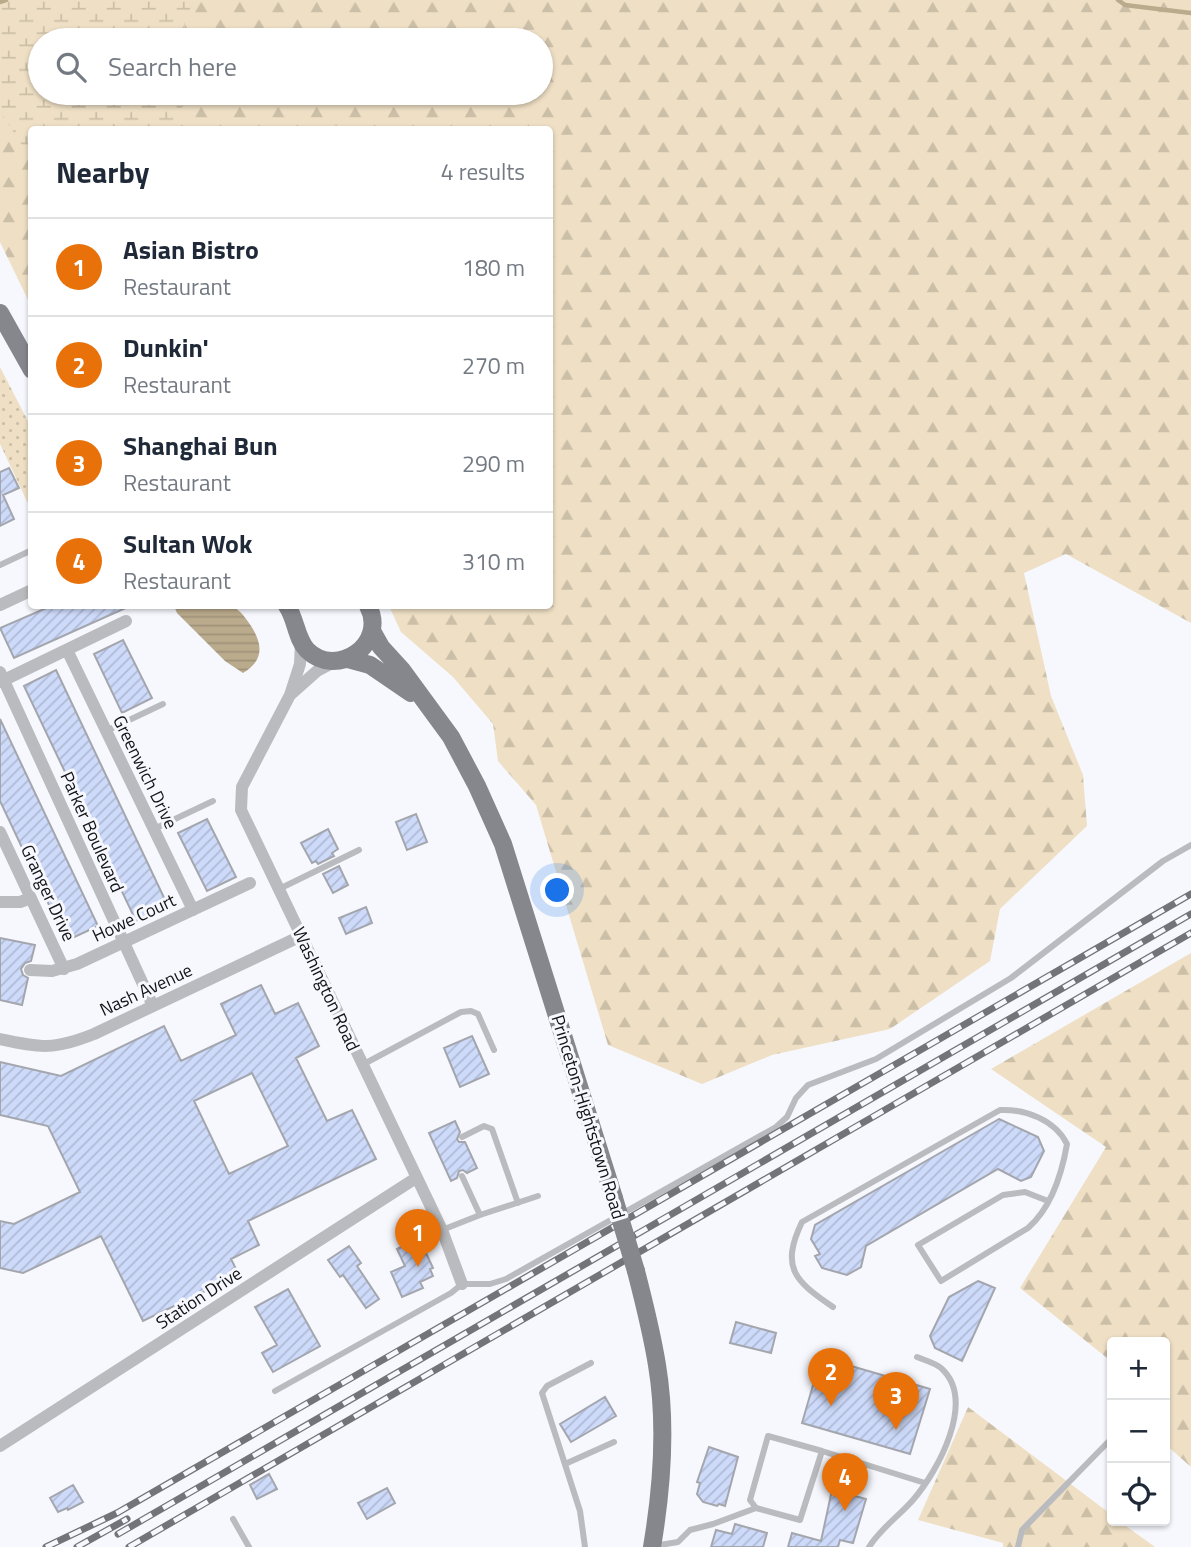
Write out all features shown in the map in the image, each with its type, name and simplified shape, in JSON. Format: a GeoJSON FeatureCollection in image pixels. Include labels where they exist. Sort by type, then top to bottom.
{"type":"FeatureCollection","features":[{"type":"Feature","properties":{"kind":"main road"},"geometry":{"type":"LineString","coordinates":[[0,313],[28,363]]}},
{"type":"Feature","properties":{"kind":"main road"},"geometry":{"type":"LineString","coordinates":[[288,609],[299,636],[315,656],[342,660],[366,645],[373,622],[370,609]]}},
{"type":"Feature","properties":{"kind":"main road"},"geometry":{"type":"LineString","coordinates":[[299,636],[297,617],[300,609]]}},
{"type":"Feature","properties":{"kind":"main road","name":"Princeton-Hightstown Road"},"geometry":{"type":"LineString","coordinates":[[372,631],[381,647],[402,670],[456,746],[503,844],[614,1198],[636,1271],[653,1342],[660,1396],[661,1472],[652,1547]]}},
{"type":"Feature","properties":{"kind":"main road","name":"Princeton-Hightstown Road"},"geometry":{"type":"LineString","coordinates":[[342,660],[370,665],[430,708]]}},
{"type":"Feature","properties":{"kind":"street"},"geometry":{"type":"LineString","coordinates":[[0,605],[28,592]]}},
{"type":"Feature","properties":{"kind":"street"},"geometry":{"type":"LineString","coordinates":[[1,678],[126,621]]}},
{"type":"Feature","properties":{"kind":"street","name":"Washington Road"},"geometry":{"type":"LineString","coordinates":[[299,636],[300,664],[290,695],[242,787],[241,810],[442,1230],[462,1284]]}},
{"type":"Feature","properties":{"kind":"street","name":"Greenwich Drive"},"geometry":{"type":"LineString","coordinates":[[67,650],[192,910]]}},
{"type":"Feature","properties":{"kind":"street","name":"Washington Road"},"geometry":{"type":"LineString","coordinates":[[290,695],[317,671],[342,660]]}},
{"type":"Feature","properties":{"kind":"street","name":"Parker Boulevard"},"geometry":{"type":"LineString","coordinates":[[1,678],[153,1006]]}},
{"type":"Feature","properties":{"kind":"street","name":"Granger Drive"},"geometry":{"type":"LineString","coordinates":[[0,832],[64,969]]}},
{"type":"Feature","properties":{"kind":"street","name":"Howe Court"},"geometry":{"type":"LineString","coordinates":[[30,970],[64,969],[250,883]]}},
{"type":"Feature","properties":{"kind":"street"},"geometry":{"type":"LineString","coordinates":[[0,902],[20,902],[31,898]]}},
{"type":"Feature","properties":{"kind":"street","name":"Nash Avenue"},"geometry":{"type":"LineString","coordinates":[[0,1039],[41,1048],[66,1045],[301,936]]}},
{"type":"Feature","properties":{"kind":"street","name":"Station Drive"},"geometry":{"type":"LineString","coordinates":[[0,1446],[416,1178]]}},
{"type":"Feature","properties":{"kind":"lane"},"geometry":{"type":"LineString","coordinates":[[0,565],[28,552]]}},
{"type":"Feature","properties":{"kind":"lane"},"geometry":{"type":"LineString","coordinates":[[106,731],[163,704]]}},
{"type":"Feature","properties":{"kind":"lane"},"geometry":{"type":"LineString","coordinates":[[154,830],[213,801]]}},
{"type":"Feature","properties":{"kind":"lane"},"geometry":{"type":"LineString","coordinates":[[275,1391],[451,1293],[462,1284],[490,1284],[506,1279],[776,1127],[787,1117],[796,1098],[808,1086],[876,1059],[1011,978],[1163,861],[1191,845]]}},
{"type":"Feature","properties":{"kind":"lane"},"geometry":{"type":"LineString","coordinates":[[279,889],[359,850]]}},
{"type":"Feature","properties":{"kind":"lane"},"geometry":{"type":"LineString","coordinates":[[362,1065],[461,1012],[471,1011],[478,1014],[494,1050]]}},
{"type":"Feature","properties":{"kind":"lane"},"geometry":{"type":"LineString","coordinates":[[833,1307],[807,1289],[793,1269],[791,1253],[794,1238],[802,1222],[1000,1110],[1027,1112],[1061,1132],[1067,1144],[1048,1201],[1040,1217],[1028,1228],[941,1281],[918,1245],[1003,1195],[1025,1192],[1048,1201]]}},
{"type":"Feature","properties":{"kind":"lane"},"geometry":{"type":"LineString","coordinates":[[462,1137],[484,1126],[491,1128],[518,1203]]}},
{"type":"Feature","properties":{"kind":"lane"},"geometry":{"type":"LineString","coordinates":[[462,1175],[480,1215]]}},
{"type":"Feature","properties":{"kind":"lane"},"geometry":{"type":"LineString","coordinates":[[442,1230],[538,1196]]}},
{"type":"Feature","properties":{"kind":"lane"},"geometry":{"type":"LineString","coordinates":[[869,1547],[878,1533],[914,1499],[942,1453],[955,1422],[957,1400],[952,1384],[941,1368],[917,1357]]}},
{"type":"Feature","properties":{"kind":"lane"},"geometry":{"type":"LineString","coordinates":[[585,1547],[580,1510],[542,1392],[547,1386],[592,1363]]}},
{"type":"Feature","properties":{"kind":"lane"},"geometry":{"type":"LineString","coordinates":[[756,1508],[750,1500],[768,1436],[925,1483]]}},
{"type":"Feature","properties":{"kind":"lane"},"geometry":{"type":"LineString","coordinates":[[565,1464],[614,1442]]}},
{"type":"Feature","properties":{"kind":"lane"},"geometry":{"type":"LineString","coordinates":[[1018,1547],[1022,1530],[1107,1443]]}},
{"type":"Feature","properties":{"kind":"lane"},"geometry":{"type":"LineString","coordinates":[[652,1547],[678,1542],[690,1530],[756,1508],[800,1520],[822,1451]]}},
{"type":"Feature","properties":{"kind":"lane"},"geometry":{"type":"LineString","coordinates":[[233,1519],[249,1547]]}},
{"type":"Feature","properties":{"kind":"green space"},"geometry":{"type":"Polygon","coordinates":[[[0,0],[1191,0],[1191,623],[1066,554],[1024,573],[1051,696],[1083,775],[1087,826],[1000,909],[990,961],[890,1029],[772,1055],[702,1084],[608,1045],[536,805],[498,761],[493,724],[453,677],[401,632],[390,609],[553,609],[553,126],[28,126],[28,300],[0,242],[0,0]]]}},
{"type":"Feature","properties":{"kind":"green space"},"geometry":{"type":"Polygon","coordinates":[[[0,0],[194,0],[184,22],[185,28],[28,28],[28,105],[183,105],[172,126],[28,126],[28,154],[0,111],[0,0]]]}},
{"type":"Feature","properties":{"kind":"green space"},"geometry":{"type":"Polygon","coordinates":[[[0,367],[28,421],[28,504],[0,444],[0,367]]]}},
{"type":"Feature","properties":{"kind":"green space"},"geometry":{"type":"Polygon","coordinates":[[[1191,953],[1191,1467],[1170,1448],[1170,1337],[1107,1337],[1107,1358],[1020,1288],[1106,1147],[991,1069],[1191,953]]]}},
{"type":"Feature","properties":{"kind":"green space"},"geometry":{"type":"Polygon","coordinates":[[[968,1407],[1107,1511],[1107,1526],[1126,1526],[1155,1547],[1003,1547],[1003,1543],[918,1520],[968,1407]]]}},
{"type":"Feature","properties":{"kind":"shaded area"},"geometry":{"type":"Polygon","coordinates":[[[175,609],[238,610],[249,623],[259,643],[260,650],[255,662],[243,673],[225,661],[175,609]]]}},
{"type":"Feature","properties":{"kind":"building"},"geometry":{"type":"Polygon","coordinates":[[[9,468],[19,488],[3,495],[14,519],[0,526],[0,472],[9,468]]]}},
{"type":"Feature","properties":{"kind":"building"},"geometry":{"type":"Polygon","coordinates":[[[44,609],[123,609],[14,658],[0,628],[44,609]]]}},
{"type":"Feature","properties":{"kind":"building"},"geometry":{"type":"Polygon","coordinates":[[[123,640],[152,698],[122,713],[94,654],[123,640]]]}},
{"type":"Feature","properties":{"kind":"building"},"geometry":{"type":"Polygon","coordinates":[[[56,670],[168,906],[136,921],[24,686],[56,670]]]}},
{"type":"Feature","properties":{"kind":"building"},"geometry":{"type":"Polygon","coordinates":[[[0,719],[98,926],[66,941],[0,801],[0,719]]]}},
{"type":"Feature","properties":{"kind":"building"},"geometry":{"type":"Polygon","coordinates":[[[416,814],[427,842],[407,850],[396,822],[416,814]]]}},
{"type":"Feature","properties":{"kind":"building"},"geometry":{"type":"Polygon","coordinates":[[[207,819],[236,877],[207,891],[178,833],[207,819]]]}},
{"type":"Feature","properties":{"kind":"building"},"geometry":{"type":"Polygon","coordinates":[[[328,829],[338,849],[332,853],[334,856],[318,864],[316,861],[312,863],[301,843],[328,829]]]}},
{"type":"Feature","properties":{"kind":"building"},"geometry":{"type":"Polygon","coordinates":[[[339,866],[348,885],[333,893],[323,874],[339,866]]]}},
{"type":"Feature","properties":{"kind":"building"},"geometry":{"type":"Polygon","coordinates":[[[366,907],[372,923],[346,934],[339,918],[366,907]]]}},
{"type":"Feature","properties":{"kind":"building"},"geometry":{"type":"Polygon","coordinates":[[[0,938],[35,945],[31,961],[25,963],[21,969],[23,975],[28,978],[22,1005],[0,1000],[0,938]]]}},
{"type":"Feature","properties":{"kind":"building"},"geometry":{"type":"Polygon","coordinates":[[[261,985],[275,1014],[298,1003],[319,1046],[296,1058],[327,1121],[352,1110],[376,1159],[248,1221],[259,1245],[231,1259],[239,1275],[143,1321],[101,1236],[23,1273],[0,1268],[0,1221],[14,1224],[80,1192],[48,1126],[0,1115],[0,1062],[61,1076],[164,1026],[181,1061],[236,1035],[221,1004],[261,985]],[[252,1073],[194,1101],[229,1174],[288,1146],[252,1073]]]}},
{"type":"Feature","properties":{"kind":"building"},"geometry":{"type":"Polygon","coordinates":[[[472,1036],[489,1074],[460,1087],[444,1048],[472,1036]]]}},
{"type":"Feature","properties":{"kind":"building"},"geometry":{"type":"Polygon","coordinates":[[[999,1119],[1038,1137],[1044,1151],[1031,1177],[1021,1181],[998,1169],[866,1246],[861,1267],[847,1275],[822,1268],[815,1256],[820,1254],[811,1239],[815,1225],[999,1119]]]}},
{"type":"Feature","properties":{"kind":"building"},"geometry":{"type":"Polygon","coordinates":[[[455,1121],[460,1132],[457,1139],[459,1142],[465,1142],[477,1168],[467,1173],[459,1171],[457,1178],[451,1181],[429,1133],[455,1121]]]}},
{"type":"Feature","properties":{"kind":"building"},"geometry":{"type":"Polygon","coordinates":[[[419,1238],[433,1268],[430,1269],[433,1276],[420,1282],[423,1288],[402,1297],[391,1272],[405,1266],[397,1249],[419,1238]]]}},
{"type":"Feature","properties":{"kind":"building"},"geometry":{"type":"Polygon","coordinates":[[[349,1246],[361,1263],[357,1266],[379,1299],[366,1308],[343,1275],[340,1277],[328,1260],[349,1246]]]}},
{"type":"Feature","properties":{"kind":"building"},"geometry":{"type":"Polygon","coordinates":[[[978,1281],[995,1288],[962,1361],[935,1348],[930,1336],[949,1297],[978,1281]]]}},
{"type":"Feature","properties":{"kind":"building"},"geometry":{"type":"Polygon","coordinates":[[[288,1289],[320,1346],[273,1372],[262,1353],[277,1345],[255,1307],[288,1289]]]}},
{"type":"Feature","properties":{"kind":"building"},"geometry":{"type":"Polygon","coordinates":[[[736,1322],[776,1333],[771,1353],[730,1343],[736,1322]]]}},
{"type":"Feature","properties":{"kind":"building"},"geometry":{"type":"Polygon","coordinates":[[[834,1361],[930,1389],[910,1454],[802,1423],[816,1375],[829,1378],[834,1361]]]}},
{"type":"Feature","properties":{"kind":"building"},"geometry":{"type":"Polygon","coordinates":[[[605,1397],[616,1416],[571,1442],[560,1424],[605,1397]]]}},
{"type":"Feature","properties":{"kind":"building"},"geometry":{"type":"Polygon","coordinates":[[[709,1447],[738,1457],[725,1506],[703,1502],[697,1494],[700,1483],[697,1482],[709,1447]]]}},
{"type":"Feature","properties":{"kind":"building"},"geometry":{"type":"Polygon","coordinates":[[[269,1474],[277,1489],[257,1499],[250,1485],[269,1474]]]}},
{"type":"Feature","properties":{"kind":"building"},"geometry":{"type":"Polygon","coordinates":[[[73,1485],[83,1502],[58,1512],[50,1498],[73,1485]]]}},
{"type":"Feature","properties":{"kind":"building"},"geometry":{"type":"Polygon","coordinates":[[[387,1488],[395,1503],[367,1519],[358,1503],[387,1488]]]}},
{"type":"Feature","properties":{"kind":"building"},"geometry":{"type":"Polygon","coordinates":[[[832,1490],[866,1499],[853,1543],[840,1540],[838,1547],[788,1547],[792,1533],[821,1541],[832,1490]]]}},
{"type":"Feature","properties":{"kind":"building"},"geometry":{"type":"Polygon","coordinates":[[[735,1524],[767,1533],[763,1547],[711,1547],[716,1530],[732,1534],[735,1524]]]}},
{"type":"Feature","properties":{"kind":"waterway"},"geometry":{"type":"LineString","coordinates":[[0,2],[6,0]]}},
{"type":"Feature","properties":{"kind":"waterway"},"geometry":{"type":"LineString","coordinates":[[1118,0],[1125,5],[1191,13]]}},
{"type":"Feature","properties":{"kind":"railway"},"geometry":{"type":"LineString","coordinates":[[46,1547],[117,1513],[1191,894]]}},
{"type":"Feature","properties":{"kind":"railway"},"geometry":{"type":"LineString","coordinates":[[118,1534],[1191,914]]}},
{"type":"Feature","properties":{"kind":"railway"},"geometry":{"type":"LineString","coordinates":[[129,1547],[1191,933]]}},
{"type":"Feature","properties":{"kind":"railway"},"geometry":{"type":"LineString","coordinates":[[77,1547],[127,1519]]}},
{"type":"Feature","properties":{"kind":"place","name":"Asian Bistro"},"geometry":{"type":"Point","coordinates":[418,1267]}},
{"type":"Feature","properties":{"kind":"place","name":"Dunkin'"},"geometry":{"type":"Point","coordinates":[831,1406]}},
{"type":"Feature","properties":{"kind":"place","name":"Shanghai Bun"},"geometry":{"type":"Point","coordinates":[896,1430]}},
{"type":"Feature","properties":{"kind":"place","name":"Sultan Wok"},"geometry":{"type":"Point","coordinates":[845,1511]}}]}
